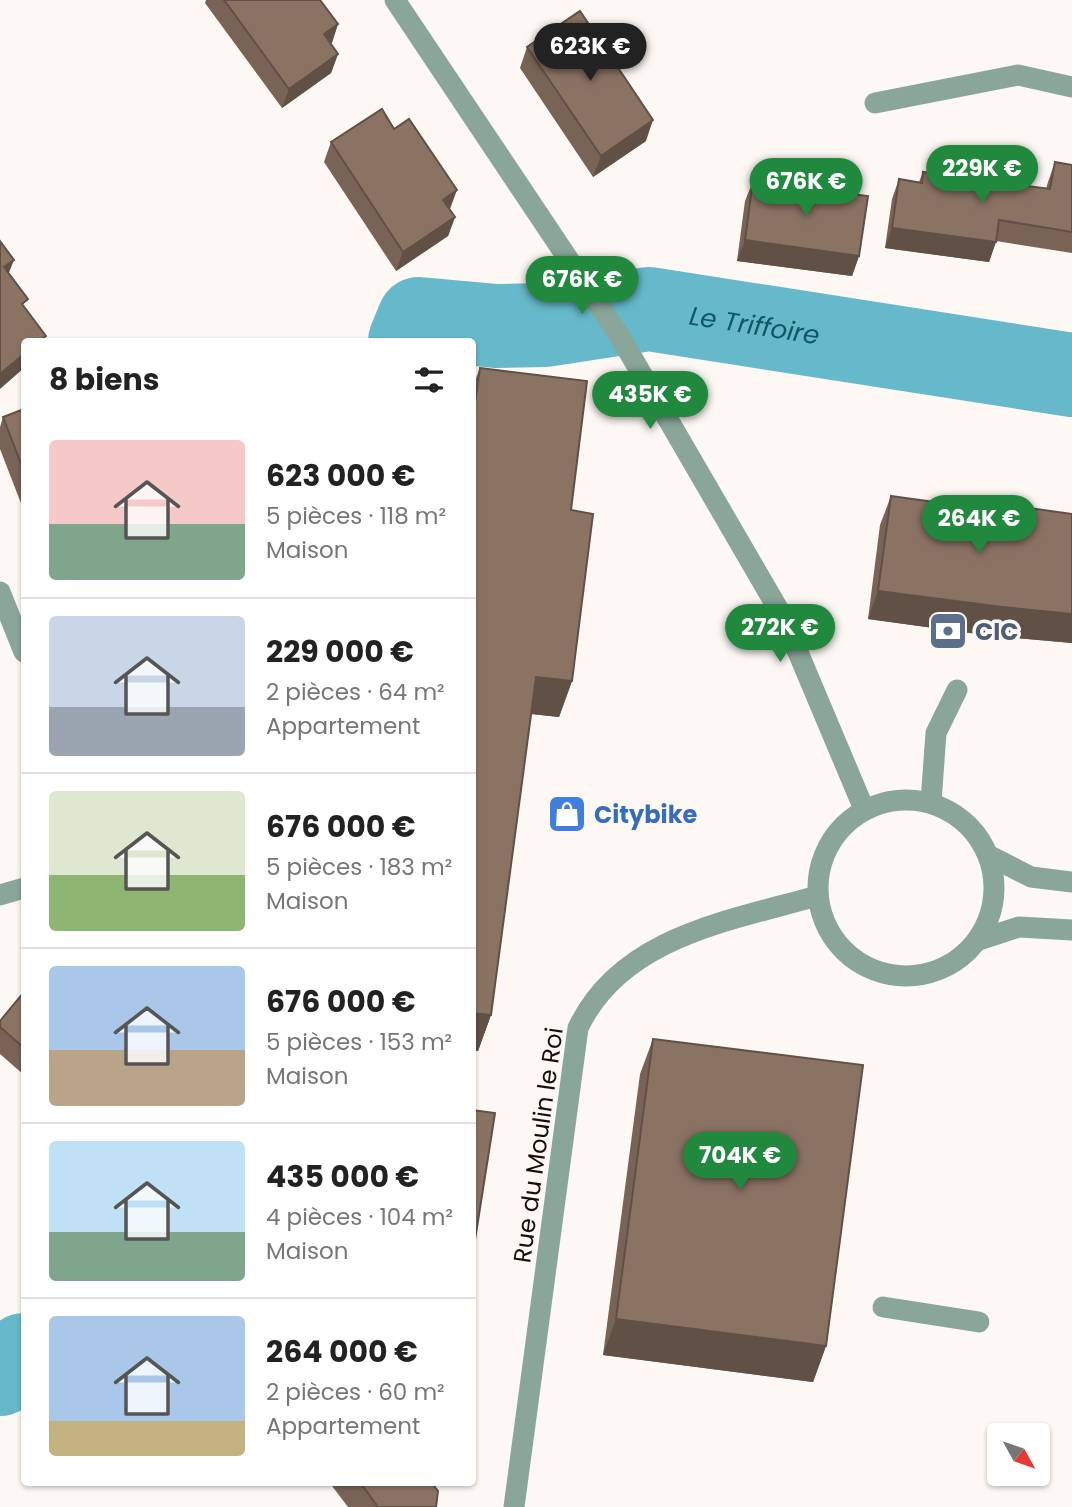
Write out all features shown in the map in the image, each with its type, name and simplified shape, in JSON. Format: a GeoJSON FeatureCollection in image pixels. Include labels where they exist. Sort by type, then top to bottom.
{"type":"FeatureCollection","features":[{"type":"Feature","properties":{"kind":"street"},"geometry":{"type":"LineString","coordinates":[[395,0],[619,335],[783,619],[864,809]]}},
{"type":"Feature","properties":{"kind":"street"},"geometry":{"type":"LineString","coordinates":[[875,103],[1018,75],[1072,87]]}},
{"type":"Feature","properties":{"kind":"street"},"geometry":{"type":"LineString","coordinates":[[0,592],[21,644]]}},
{"type":"Feature","properties":{"kind":"street"},"geometry":{"type":"LineString","coordinates":[[931,802],[936,733],[957,690]]}},
{"type":"Feature","properties":{"kind":"street"},"geometry":{"type":"LineString","coordinates":[[979,940],[992,913],[995,882],[989,856],[970,825],[931,802],[893,800],[864,809],[837,832],[820,866],[817,896],[823,921],[845,953],[872,970],[908,977],[941,971],[979,940],[1019,927],[1072,930]]}},
{"type":"Feature","properties":{"kind":"street"},"geometry":{"type":"LineString","coordinates":[[989,856],[1031,877],[1072,882]]}},
{"type":"Feature","properties":{"kind":"street"},"geometry":{"type":"LineString","coordinates":[[0,895],[21,889]]}},
{"type":"Feature","properties":{"kind":"street","name":"Rue du Moulin le Roi"},"geometry":{"type":"LineString","coordinates":[[514,1507],[578,1028],[591,1002],[616,975],[647,952],[734,920],[817,896]]}},
{"type":"Feature","properties":{"kind":"street"},"geometry":{"type":"LineString","coordinates":[[883,1307],[979,1322]]}},
{"type":"Feature","properties":{"kind":"building"},"geometry":{"type":"Polygon","coordinates":[[[224,0],[320,0],[338,24],[324,34],[338,54],[289,89],[224,0]]]}},
{"type":"Feature","properties":{"kind":"building"},"geometry":{"type":"Polygon","coordinates":[[[580,11],[653,120],[601,156],[527,47],[580,11]]]}},
{"type":"Feature","properties":{"kind":"building"},"geometry":{"type":"Polygon","coordinates":[[[382,109],[394,129],[409,119],[457,190],[443,200],[455,217],[403,252],[331,142],[382,109]]]}},
{"type":"Feature","properties":{"kind":"building"},"geometry":{"type":"Polygon","coordinates":[[[1055,162],[1072,165],[1072,232],[999,220],[996,242],[892,228],[899,179],[922,183],[923,172],[1050,189],[1055,162]]]}},
{"type":"Feature","properties":{"kind":"building"},"geometry":{"type":"Polygon","coordinates":[[[753,181],[868,196],[859,256],[745,240],[753,181]]]}},
{"type":"Feature","properties":{"kind":"building"},"geometry":{"type":"Polygon","coordinates":[[[0,241],[14,260],[4,267],[28,299],[22,304],[46,336],[21,338],[21,356],[0,374],[0,241]]]}},
{"type":"Feature","properties":{"kind":"building"},"geometry":{"type":"Polygon","coordinates":[[[480,368],[587,381],[571,510],[593,514],[572,681],[536,677],[491,1015],[476,1013],[476,396],[480,368]]]}},
{"type":"Feature","properties":{"kind":"building"},"geometry":{"type":"Polygon","coordinates":[[[21,410],[21,463],[3,417],[21,410]]]}},
{"type":"Feature","properties":{"kind":"building"},"geometry":{"type":"Polygon","coordinates":[[[891,496],[1014,513],[1015,506],[1072,514],[1072,614],[878,591],[891,496]]]}},
{"type":"Feature","properties":{"kind":"building"},"geometry":{"type":"Polygon","coordinates":[[[21,996],[21,1045],[0,1027],[0,1021],[21,996]]]}},
{"type":"Feature","properties":{"kind":"building"},"geometry":{"type":"Polygon","coordinates":[[[653,1039],[863,1065],[826,1346],[616,1319],[653,1039]]]}},
{"type":"Feature","properties":{"kind":"building"},"geometry":{"type":"Polygon","coordinates":[[[476,1111],[495,1113],[476,1234],[476,1111]]]}},
{"type":"Feature","properties":{"kind":"building"},"geometry":{"type":"Polygon","coordinates":[[[363,1486],[434,1486],[438,1491],[436,1507],[378,1507],[363,1486]]]}},
{"type":"Feature","properties":{"kind":"waterway","name":"Le Triffoire"},"geometry":{"type":"LineString","coordinates":[[411,338],[419,319],[496,326],[545,325],[649,309],[1072,375]]}},
{"type":"Feature","properties":{"kind":"waterway","name":"Le Triffoire"},"geometry":{"type":"LineString","coordinates":[[0,1374],[21,1357]]}},
{"type":"Feature","properties":{"kind":"place","name":"CIC"},"geometry":{"type":"Point","coordinates":[948,631]}},
{"type":"Feature","properties":{"kind":"place","name":"Citybike"},"geometry":{"type":"Point","coordinates":[567,814]}}]}
